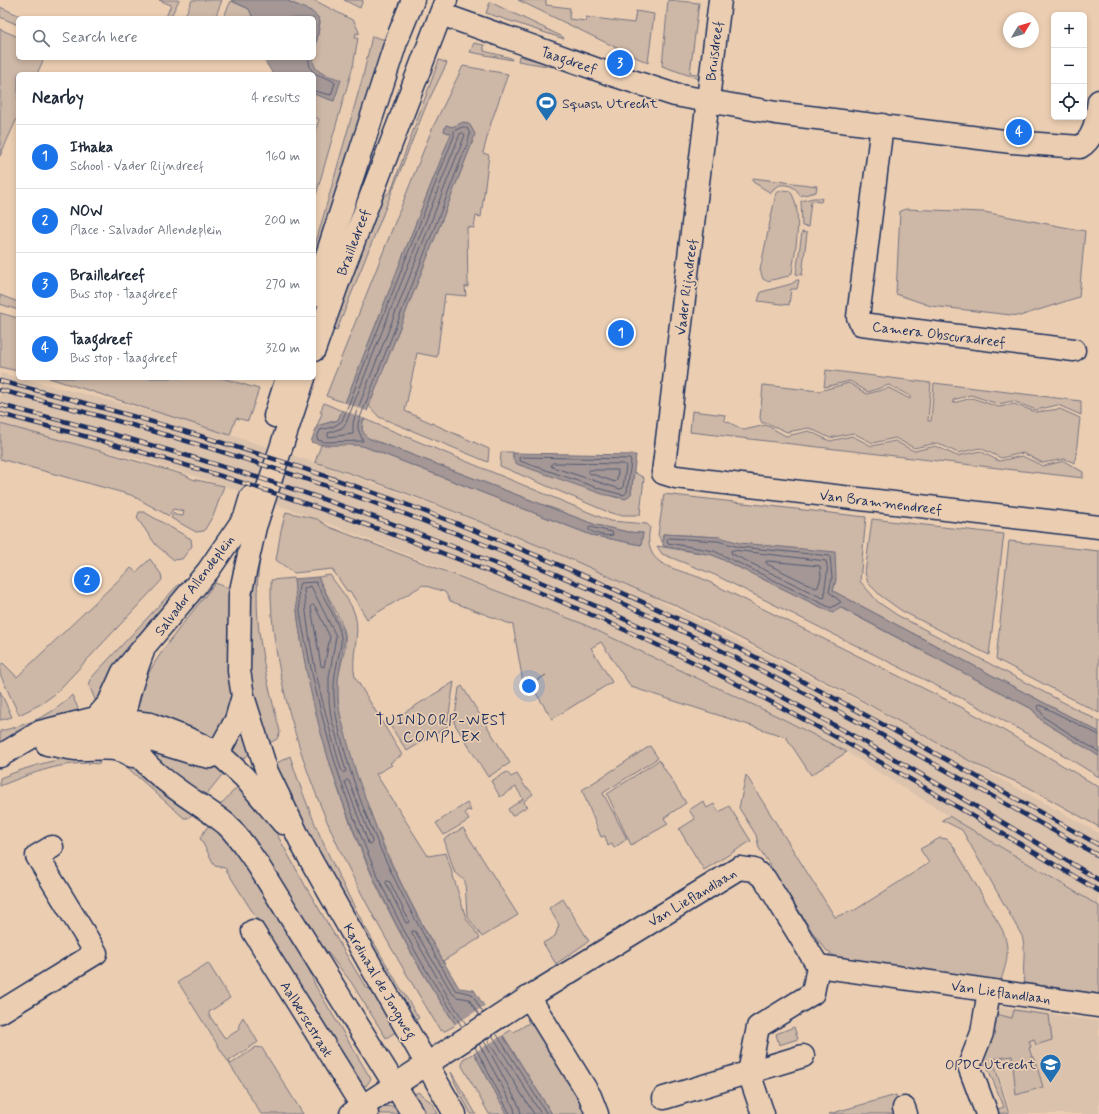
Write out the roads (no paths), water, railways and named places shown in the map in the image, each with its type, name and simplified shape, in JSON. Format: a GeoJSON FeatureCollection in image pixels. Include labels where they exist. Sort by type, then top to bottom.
{"type":"FeatureCollection","features":[{"type":"Feature","properties":{"kind":"street","name":"Taagdreef"},"geometry":{"type":"LineString","coordinates":[[411,0],[444,7],[607,73],[675,95],[776,113],[1012,142],[1080,147],[1095,142]]}},
{"type":"Feature","properties":{"kind":"street","name":"Brailledreef"},"geometry":{"type":"LineString","coordinates":[[316,289],[411,0]]}},
{"type":"Feature","properties":{"kind":"street","name":"Bruisdreef"},"geometry":{"type":"LineString","coordinates":[[708,101],[720,0]]}},
{"type":"Feature","properties":{"kind":"street","name":"Brailledreef"},"geometry":{"type":"LineString","coordinates":[[316,344],[359,226],[444,7]]}},
{"type":"Feature","properties":{"kind":"street","name":"Vader Rijndreef"},"geometry":{"type":"LineString","coordinates":[[664,473],[708,101]]}},
{"type":"Feature","properties":{"kind":"street"},"geometry":{"type":"LineString","coordinates":[[1095,142],[1099,101]]}},
{"type":"Feature","properties":{"kind":"street","name":"Camera Obscuradreef"},"geometry":{"type":"LineString","coordinates":[[882,125],[858,317],[861,324],[1074,350]]}},
{"type":"Feature","properties":{"kind":"street"},"geometry":{"type":"LineString","coordinates":[[250,522],[286,380]]}},
{"type":"Feature","properties":{"kind":"street"},"geometry":{"type":"LineString","coordinates":[[250,522],[303,380]]}},
{"type":"Feature","properties":{"kind":"street","name":"Van Brammendreef"},"geometry":{"type":"LineString","coordinates":[[664,473],[676,477],[741,486],[1099,527]]}},
{"type":"Feature","properties":{"kind":"street","name":"Salvador Allendeplein"},"geometry":{"type":"LineString","coordinates":[[96,718],[109,703],[123,672],[143,651],[250,522]]}},
{"type":"Feature","properties":{"kind":"street","name":"Salvador Allendeplein"},"geometry":{"type":"LineString","coordinates":[[250,522],[240,595],[240,671],[242,696],[267,772],[304,848]]}},
{"type":"Feature","properties":{"kind":"street","name":"Salvador Allendeplein"},"geometry":{"type":"LineString","coordinates":[[126,729],[133,678],[143,651]]}},
{"type":"Feature","properties":{"kind":"street","name":"Salvador Allendeplein"},"geometry":{"type":"LineString","coordinates":[[218,753],[236,720],[242,696]]}},
{"type":"Feature","properties":{"kind":"street"},"geometry":{"type":"LineString","coordinates":[[3,755],[96,718],[152,740],[196,754],[210,757],[218,753],[249,782],[304,848]]}},
{"type":"Feature","properties":{"kind":"street"},"geometry":{"type":"LineString","coordinates":[[44,738],[126,729]]}},
{"type":"Feature","properties":{"kind":"street"},"geometry":{"type":"LineString","coordinates":[[126,729],[133,750],[146,765]]}},
{"type":"Feature","properties":{"kind":"street"},"geometry":{"type":"LineString","coordinates":[[44,738],[76,749],[109,748],[125,751],[227,826],[240,839],[258,865],[413,1114]]}},
{"type":"Feature","properties":{"kind":"street"},"geometry":{"type":"LineString","coordinates":[[0,1012],[96,953],[37,856],[52,847]]}},
{"type":"Feature","properties":{"kind":"street","name":"Kardinaal de Jongweg"},"geometry":{"type":"LineString","coordinates":[[304,848],[455,1114]]}},
{"type":"Feature","properties":{"kind":"street","name":"Van Lieflandlaan"},"geometry":{"type":"LineString","coordinates":[[360,1112],[396,1085],[456,1044],[529,997],[739,868],[754,870],[765,879],[818,966],[1099,1006]]}},
{"type":"Feature","properties":{"kind":"street","name":"Aalbersestraat"},"geometry":{"type":"LineString","coordinates":[[252,931],[360,1112]]}},
{"type":"Feature","properties":{"kind":"street"},"geometry":{"type":"LineString","coordinates":[[763,1114],[749,1073],[758,1027],[813,993],[818,966]]}},
{"type":"Feature","properties":{"kind":"street"},"geometry":{"type":"LineString","coordinates":[[987,1114],[969,1066],[982,1033],[988,991]]}},
{"type":"Feature","properties":{"kind":"street"},"geometry":{"type":"LineString","coordinates":[[529,997],[590,1096],[597,1114]]}},
{"type":"Feature","properties":{"kind":"street"},"geometry":{"type":"LineString","coordinates":[[664,1098],[803,1056]]}},
{"type":"Feature","properties":{"kind":"water"},"geometry":{"type":"Polygon","coordinates":[[[231,0],[285,0],[311,11],[318,17],[320,22],[316,43],[316,16],[252,16],[249,9],[231,0]]]}},
{"type":"Feature","properties":{"kind":"water"},"geometry":{"type":"Polygon","coordinates":[[[264,60],[313,60],[319,71],[341,80],[334,101],[316,95],[316,72],[272,72],[264,60]]]}},
{"type":"Feature","properties":{"kind":"water"},"geometry":{"type":"Polygon","coordinates":[[[464,122],[470,125],[475,134],[362,424],[363,431],[368,438],[596,525],[628,532],[643,533],[641,545],[591,535],[363,446],[324,445],[311,442],[317,426],[338,420],[451,134],[444,131],[446,125],[452,127],[464,122]]]}},
{"type":"Feature","properties":{"kind":"water"},"geometry":{"type":"Polygon","coordinates":[[[513,453],[636,455],[631,494],[626,499],[602,494],[517,464],[513,459],[513,453]]]}},
{"type":"Feature","properties":{"kind":"water"},"geometry":{"type":"Polygon","coordinates":[[[663,534],[719,537],[740,543],[835,552],[836,579],[833,591],[1099,732],[1099,756],[1042,721],[1032,709],[840,607],[833,613],[713,555],[663,546],[663,534]]]}},
{"type":"Feature","properties":{"kind":"water"},"geometry":{"type":"Polygon","coordinates":[[[318,577],[345,635],[338,680],[338,701],[340,714],[356,773],[386,854],[420,922],[459,988],[474,990],[552,1114],[507,1114],[474,1053],[419,966],[373,875],[335,780],[320,731],[308,681],[299,630],[294,579],[318,577]]]}},
{"type":"Feature","properties":{"kind":"railway"},"geometry":{"type":"LineString","coordinates":[[0,381],[89,404],[265,456],[438,516],[524,550],[608,586],[691,625],[794,677],[1099,845]]}},
{"type":"Feature","properties":{"kind":"railway"},"geometry":{"type":"LineString","coordinates":[[0,390],[86,412],[172,437],[341,491],[424,521],[589,588],[724,652],[832,708],[1099,856]]}},
{"type":"Feature","properties":{"kind":"railway"},"geometry":{"type":"LineString","coordinates":[[0,405],[178,453],[266,480],[440,542],[526,576],[694,652],[797,705],[899,762],[1099,880]]}},
{"type":"Feature","properties":{"kind":"railway"},"geometry":{"type":"LineString","coordinates":[[0,414],[179,463],[268,491],[356,521],[530,588],[615,625],[699,665],[801,718],[902,774],[1099,891]]}},
{"type":"Feature","properties":{"kind":"place","name":"Brailledreef"},"geometry":{"type":"Point","coordinates":[620,63]}},
{"type":"Feature","properties":{"kind":"place","name":"Squash Utrecht"},"geometry":{"type":"Point","coordinates":[547,122]}},
{"type":"Feature","properties":{"kind":"place","name":"Taagdreef"},"geometry":{"type":"Point","coordinates":[1019,132]}},
{"type":"Feature","properties":{"kind":"place","name":"Ithaka"},"geometry":{"type":"Point","coordinates":[621,333]}},
{"type":"Feature","properties":{"kind":"place","name":"NOW"},"geometry":{"type":"Point","coordinates":[87,580]}},
{"type":"Feature","properties":{"kind":"place","name":"OPDC Utrecht"},"geometry":{"type":"Point","coordinates":[1051,1084]}},
{"type":"Feature","properties":{"kind":"district","name":"TUINDORP-WEST COMPLEX"},"geometry":{"type":"Point","coordinates":[442,728]}}]}
